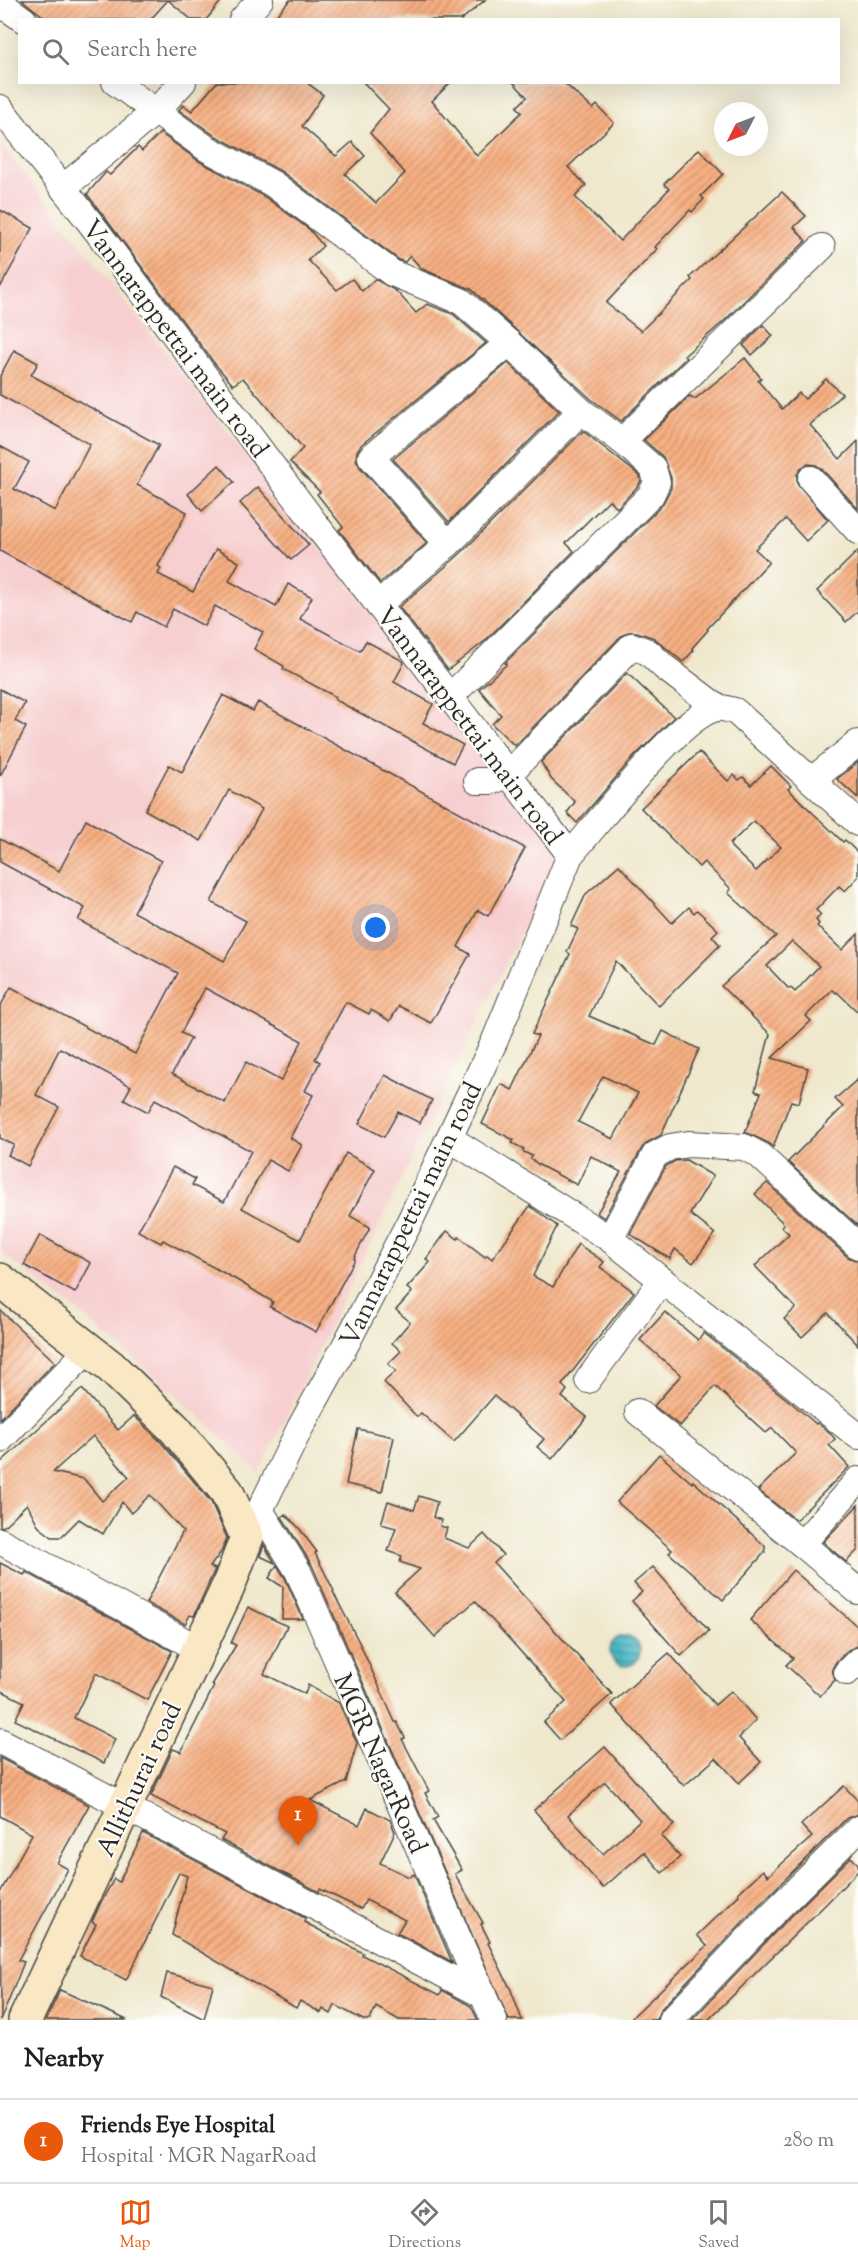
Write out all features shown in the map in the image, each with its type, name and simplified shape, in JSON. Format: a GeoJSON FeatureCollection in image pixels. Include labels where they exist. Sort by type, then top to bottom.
{"type":"FeatureCollection","features":[{"type":"Feature","properties":{"kind":"main road"},"geometry":{"type":"LineString","coordinates":[[0,1280],[89,1349],[175,1429],[254,1523]]}},
{"type":"Feature","properties":{"kind":"main road","name":"Allithurai road"},"geometry":{"type":"LineString","coordinates":[[25,2020],[228,1587],[254,1523]]}},
{"type":"Feature","properties":{"kind":"street"},"geometry":{"type":"LineString","coordinates":[[244,18],[260,0]]}},
{"type":"Feature","properties":{"kind":"street"},"geometry":{"type":"LineString","coordinates":[[0,3],[21,18]]}},
{"type":"Feature","properties":{"kind":"street"},"geometry":{"type":"LineString","coordinates":[[118,84],[206,148],[273,184],[392,273],[461,302],[509,343],[581,411],[622,441],[653,468],[657,482],[651,495],[450,697]]}},
{"type":"Feature","properties":{"kind":"street"},"geometry":{"type":"LineString","coordinates":[[63,188],[156,111],[181,84]]}},
{"type":"Feature","properties":{"kind":"street","name":"Vannarappettai main road"},"geometry":{"type":"LineString","coordinates":[[0,108],[570,855],[495,1040],[409,1223],[300,1428],[254,1523]]}},
{"type":"Feature","properties":{"kind":"street"},"geometry":{"type":"LineString","coordinates":[[622,441],[822,247]]}},
{"type":"Feature","properties":{"kind":"street"},"geometry":{"type":"LineString","coordinates":[[448,544],[371,457],[509,343]]}},
{"type":"Feature","properties":{"kind":"street"},"geometry":{"type":"LineString","coordinates":[[378,605],[448,544],[581,411]]}},
{"type":"Feature","properties":{"kind":"street"},"geometry":{"type":"LineString","coordinates":[[811,478],[858,531]]}},
{"type":"Feature","properties":{"kind":"street"},"geometry":{"type":"LineString","coordinates":[[477,781],[492,781],[508,775],[632,646],[648,652],[664,668],[718,708],[735,711],[858,823]]}},
{"type":"Feature","properties":{"kind":"street"},"geometry":{"type":"LineString","coordinates":[[570,855],[646,764],[701,715],[718,708]]}},
{"type":"Feature","properties":{"kind":"street"},"geometry":{"type":"LineString","coordinates":[[812,780],[858,743]]}},
{"type":"Feature","properties":{"kind":"street"},"geometry":{"type":"LineString","coordinates":[[449,1138],[610,1239],[858,1436]]}},
{"type":"Feature","properties":{"kind":"street"},"geometry":{"type":"LineString","coordinates":[[610,1239],[655,1155],[670,1148],[689,1144],[744,1147],[759,1155],[858,1246]]}},
{"type":"Feature","properties":{"kind":"street"},"geometry":{"type":"LineString","coordinates":[[588,1380],[662,1280]]}},
{"type":"Feature","properties":{"kind":"street"},"geometry":{"type":"LineString","coordinates":[[0,1440],[89,1349]]}},
{"type":"Feature","properties":{"kind":"street"},"geometry":{"type":"LineString","coordinates":[[638,1412],[858,1591]]}},
{"type":"Feature","properties":{"kind":"street"},"geometry":{"type":"LineString","coordinates":[[802,1544],[858,1480]]}},
{"type":"Feature","properties":{"kind":"street","name":"MGR NagarRoad"},"geometry":{"type":"LineString","coordinates":[[254,1523],[298,1571],[494,2020]]}},
{"type":"Feature","properties":{"kind":"street"},"geometry":{"type":"LineString","coordinates":[[0,1541],[199,1649]]}},
{"type":"Feature","properties":{"kind":"street"},"geometry":{"type":"LineString","coordinates":[[0,1741],[483,1995]]}},
{"type":"Feature","properties":{"kind":"street"},"geometry":{"type":"LineString","coordinates":[[670,2020],[767,1919],[858,1830]]}},
{"type":"Feature","properties":{"kind":"shaded area"},"geometry":{"type":"Polygon","coordinates":[[[0,143],[560,852],[259,1473],[175,1394],[75,1309],[0,1252],[0,143]]]}},
{"type":"Feature","properties":{"kind":"water"},"geometry":{"type":"Polygon","coordinates":[[[625,1636],[631,1637],[639,1645],[639,1657],[631,1665],[625,1666],[619,1665],[611,1657],[610,1651],[611,1645],[619,1637],[625,1636]]]}},
{"type":"Feature","properties":{"kind":"building"},"geometry":{"type":"Polygon","coordinates":[[[22,0],[168,0],[152,18],[45,18],[22,0]]]}},
{"type":"Feature","properties":{"kind":"building"},"geometry":{"type":"Polygon","coordinates":[[[168,0],[222,0],[208,18],[190,18],[168,0]]]}},
{"type":"Feature","properties":{"kind":"building"},"geometry":{"type":"Polygon","coordinates":[[[290,0],[485,0],[463,18],[274,18],[290,0]]]}},
{"type":"Feature","properties":{"kind":"building"},"geometry":{"type":"Polygon","coordinates":[[[215,84],[309,84],[323,95],[302,126],[336,156],[352,142],[365,156],[345,174],[376,203],[405,173],[370,133],[389,109],[365,84],[449,84],[432,101],[477,156],[522,112],[517,107],[527,97],[515,84],[565,84],[593,109],[597,105],[614,123],[568,167],[586,185],[575,197],[620,241],[669,189],[664,184],[699,149],[723,174],[701,196],[704,199],[692,212],[690,210],[655,247],[657,249],[606,303],[641,331],[692,280],[690,277],[782,192],[806,216],[794,227],[806,241],[722,323],[684,356],[686,358],[621,421],[591,399],[471,289],[422,269],[410,256],[405,262],[399,260],[282,172],[214,135],[179,110],[183,105],[192,111],[215,84]]]}},
{"type":"Feature","properties":{"kind":"building"},"geometry":{"type":"Polygon","coordinates":[[[160,133],[199,161],[265,197],[310,230],[323,246],[308,260],[337,290],[352,279],[362,291],[375,279],[396,291],[416,313],[427,304],[453,314],[486,343],[361,445],[357,451],[356,459],[360,467],[427,543],[380,583],[339,530],[343,527],[317,494],[320,492],[290,462],[303,448],[243,378],[233,385],[215,364],[87,194],[106,172],[110,175],[138,147],[142,151],[160,133]]]}},
{"type":"Feature","properties":{"kind":"building"},"geometry":{"type":"Polygon","coordinates":[[[0,210],[33,228],[0,288],[0,210]]]}},
{"type":"Feature","properties":{"kind":"building"},"geometry":{"type":"Polygon","coordinates":[[[763,325],[773,336],[752,355],[743,345],[763,325]]]}},
{"type":"Feature","properties":{"kind":"building"},"geometry":{"type":"Polygon","coordinates":[[[14,350],[38,363],[31,375],[159,445],[137,485],[187,512],[158,566],[161,568],[158,574],[193,592],[216,549],[239,562],[229,581],[276,607],[288,584],[312,597],[300,619],[360,651],[366,641],[403,661],[394,682],[433,704],[423,723],[463,745],[453,763],[283,669],[284,666],[254,649],[263,632],[215,606],[204,626],[173,609],[164,627],[137,612],[132,622],[0,551],[0,446],[29,462],[14,489],[55,511],[90,444],[0,395],[0,376],[14,350]]]}},
{"type":"Feature","properties":{"kind":"building"},"geometry":{"type":"Polygon","coordinates":[[[745,358],[761,378],[758,381],[782,409],[799,393],[805,399],[826,379],[842,394],[810,425],[840,459],[858,441],[858,509],[822,469],[808,464],[801,468],[797,475],[797,483],[828,520],[806,541],[786,519],[755,549],[769,562],[707,629],[692,648],[694,650],[683,662],[654,638],[637,632],[628,632],[621,636],[515,746],[492,724],[501,715],[479,689],[507,664],[505,663],[662,505],[671,488],[671,478],[663,457],[644,440],[690,396],[695,399],[745,358]]]}},
{"type":"Feature","properties":{"kind":"building"},"geometry":{"type":"Polygon","coordinates":[[[508,363],[559,411],[449,522],[393,459],[508,363]]]}},
{"type":"Feature","properties":{"kind":"building"},"geometry":{"type":"Polygon","coordinates":[[[583,431],[640,476],[641,481],[617,508],[609,500],[566,543],[574,551],[485,641],[448,670],[399,607],[459,555],[583,431]]]}},
{"type":"Feature","properties":{"kind":"building"},"geometry":{"type":"Polygon","coordinates":[[[219,465],[234,482],[202,511],[188,494],[219,465]]]}},
{"type":"Feature","properties":{"kind":"building"},"geometry":{"type":"Polygon","coordinates":[[[258,487],[309,545],[291,560],[240,503],[258,487]]]}},
{"type":"Feature","properties":{"kind":"building"},"geometry":{"type":"Polygon","coordinates":[[[858,551],[858,611],[846,622],[817,591],[858,551]]]}},
{"type":"Feature","properties":{"kind":"building"},"geometry":{"type":"Polygon","coordinates":[[[627,673],[674,717],[629,762],[577,823],[567,813],[575,802],[551,779],[541,762],[627,673]]]}},
{"type":"Feature","properties":{"kind":"building"},"geometry":{"type":"Polygon","coordinates":[[[0,689],[25,703],[15,721],[26,727],[0,776],[0,689]]]}},
{"type":"Feature","properties":{"kind":"building"},"geometry":{"type":"Polygon","coordinates":[[[223,695],[253,711],[258,702],[525,848],[488,916],[478,910],[458,947],[470,954],[431,1023],[399,1006],[390,1021],[371,1010],[369,1014],[346,1002],[315,1059],[320,1062],[305,1091],[313,1095],[290,1138],[302,1145],[288,1171],[268,1160],[242,1208],[300,1240],[346,1153],[375,1169],[350,1216],[370,1227],[316,1332],[270,1307],[273,1302],[235,1279],[163,1240],[161,1243],[138,1231],[173,1167],[195,1179],[192,1185],[224,1202],[251,1151],[155,1099],[148,1112],[124,1099],[131,1086],[60,1048],[36,1095],[59,1107],[28,1166],[8,1155],[14,1145],[0,1138],[0,1007],[11,987],[135,1054],[178,973],[78,920],[85,908],[0,862],[0,839],[59,871],[86,820],[161,861],[134,912],[224,961],[246,921],[211,902],[262,809],[229,790],[201,841],[145,810],[169,765],[182,772],[223,695]],[[205,988],[181,1033],[191,1038],[172,1074],[225,1103],[246,1062],[281,1081],[302,1041],[205,988]]]}},
{"type":"Feature","properties":{"kind":"building"},"geometry":{"type":"Polygon","coordinates":[[[699,752],[728,781],[734,775],[739,780],[743,777],[751,785],[771,766],[791,786],[788,789],[843,842],[845,840],[858,853],[858,877],[845,891],[839,886],[816,910],[821,915],[816,920],[819,924],[817,926],[842,950],[858,934],[858,1012],[832,990],[806,1016],[811,1021],[772,1058],[808,1068],[799,1103],[791,1101],[773,1147],[745,1132],[761,1093],[755,1091],[770,1034],[721,986],[776,936],[728,893],[731,889],[704,862],[699,867],[641,808],[699,752]],[[754,821],[730,844],[756,871],[781,847],[754,821]],[[792,941],[767,966],[789,989],[795,992],[819,966],[792,941]]]}},
{"type":"Feature","properties":{"kind":"building"},"geometry":{"type":"Polygon","coordinates":[[[858,762],[858,798],[837,779],[858,762]]]}},
{"type":"Feature","properties":{"kind":"building"},"geometry":{"type":"Polygon","coordinates":[[[619,865],[672,923],[689,907],[694,913],[697,910],[718,930],[712,936],[720,945],[659,1006],[616,961],[589,1016],[656,1045],[663,1031],[699,1049],[661,1135],[642,1148],[604,1218],[597,1213],[621,1172],[591,1156],[577,1185],[539,1165],[531,1159],[532,1156],[522,1151],[524,1149],[512,1143],[514,1140],[482,1124],[501,1084],[512,1090],[538,1036],[532,1034],[570,954],[567,952],[578,929],[571,926],[586,894],[619,865]],[[603,1076],[578,1122],[613,1139],[638,1093],[603,1076]]]}},
{"type":"Feature","properties":{"kind":"building"},"geometry":{"type":"Polygon","coordinates":[[[385,1075],[432,1100],[420,1123],[398,1112],[384,1137],[359,1124],[385,1075]]]}},
{"type":"Feature","properties":{"kind":"building"},"geometry":{"type":"Polygon","coordinates":[[[858,1079],[858,1226],[788,1162],[843,1107],[835,1099],[858,1079]]]}},
{"type":"Feature","properties":{"kind":"building"},"geometry":{"type":"Polygon","coordinates":[[[686,1160],[713,1176],[690,1214],[715,1234],[693,1263],[675,1249],[670,1259],[630,1234],[666,1166],[675,1161],[686,1160]]]}},
{"type":"Feature","properties":{"kind":"building"},"geometry":{"type":"Polygon","coordinates":[[[767,1183],[848,1257],[858,1261],[858,1345],[828,1313],[802,1337],[784,1319],[796,1308],[755,1266],[789,1234],[781,1226],[784,1224],[755,1194],[767,1183]]]}},
{"type":"Feature","properties":{"kind":"building"},"geometry":{"type":"Polygon","coordinates":[[[530,1206],[557,1226],[533,1276],[553,1287],[578,1244],[604,1262],[600,1267],[634,1292],[562,1385],[567,1390],[562,1397],[587,1417],[552,1459],[537,1447],[544,1439],[494,1396],[454,1442],[421,1413],[417,1417],[384,1382],[396,1371],[388,1364],[401,1351],[392,1343],[410,1322],[396,1310],[412,1292],[407,1288],[430,1262],[426,1259],[447,1231],[458,1239],[459,1237],[485,1257],[487,1255],[492,1259],[530,1206]]]}},
{"type":"Feature","properties":{"kind":"building"},"geometry":{"type":"Polygon","coordinates":[[[40,1235],[91,1263],[75,1293],[24,1265],[40,1235]]]}},
{"type":"Feature","properties":{"kind":"building"},"geometry":{"type":"Polygon","coordinates":[[[0,1310],[55,1362],[0,1419],[0,1310]]]}},
{"type":"Feature","properties":{"kind":"building"},"geometry":{"type":"Polygon","coordinates":[[[665,1312],[698,1340],[704,1333],[816,1424],[828,1431],[835,1439],[829,1445],[849,1467],[796,1520],[758,1490],[796,1453],[772,1428],[766,1433],[715,1386],[680,1426],[654,1406],[681,1375],[640,1340],[665,1312]]]}},
{"type":"Feature","properties":{"kind":"building"},"geometry":{"type":"Polygon","coordinates":[[[82,1389],[118,1430],[134,1416],[161,1442],[211,1502],[227,1538],[221,1552],[210,1567],[215,1569],[194,1616],[190,1615],[185,1624],[146,1603],[183,1531],[150,1495],[131,1513],[122,1502],[103,1534],[79,1519],[61,1537],[52,1537],[39,1527],[27,1504],[3,1527],[0,1526],[0,1463],[82,1389]],[[93,1436],[53,1472],[84,1479],[102,1501],[129,1477],[93,1436]]]}},
{"type":"Feature","properties":{"kind":"building"},"geometry":{"type":"Polygon","coordinates":[[[358,1429],[394,1437],[382,1492],[346,1484],[358,1429]]]}},
{"type":"Feature","properties":{"kind":"building"},"geometry":{"type":"Polygon","coordinates":[[[659,1454],[692,1483],[693,1481],[765,1546],[765,1552],[723,1600],[669,1553],[672,1550],[617,1502],[659,1454]]]}},
{"type":"Feature","properties":{"kind":"building"},"geometry":{"type":"Polygon","coordinates":[[[419,1496],[437,1502],[433,1517],[441,1520],[440,1526],[447,1528],[444,1538],[469,1548],[484,1534],[503,1555],[494,1563],[612,1694],[560,1740],[544,1722],[566,1702],[475,1601],[435,1637],[395,1592],[420,1569],[400,1562],[402,1556],[388,1551],[396,1528],[381,1524],[388,1501],[414,1510],[419,1496]]]}},
{"type":"Feature","properties":{"kind":"building"},"geometry":{"type":"Polygon","coordinates":[[[858,1505],[858,1550],[846,1562],[823,1542],[858,1505]]]}},
{"type":"Feature","properties":{"kind":"building"},"geometry":{"type":"Polygon","coordinates":[[[285,1514],[317,1552],[315,1553],[333,1592],[360,1644],[395,1722],[405,1738],[402,1739],[429,1791],[425,1793],[438,1817],[433,1820],[462,1870],[455,1874],[483,1923],[481,1924],[490,1942],[488,1943],[511,1990],[522,2020],[509,2020],[312,1565],[282,1517],[285,1514]]]}},
{"type":"Feature","properties":{"kind":"building"},"geometry":{"type":"Polygon","coordinates":[[[264,1545],[275,1563],[260,1556],[264,1545]]]}},
{"type":"Feature","properties":{"kind":"building"},"geometry":{"type":"Polygon","coordinates":[[[0,1563],[24,1575],[26,1572],[172,1651],[147,1700],[96,1673],[74,1718],[115,1739],[104,1763],[15,1720],[24,1702],[0,1690],[0,1563]]]}},
{"type":"Feature","properties":{"kind":"building"},"geometry":{"type":"Polygon","coordinates":[[[277,1565],[303,1619],[282,1619],[283,1587],[269,1578],[277,1565]]]}},
{"type":"Feature","properties":{"kind":"building"},"geometry":{"type":"Polygon","coordinates":[[[653,1567],[709,1631],[681,1656],[632,1601],[642,1592],[634,1583],[653,1567]]]}},
{"type":"Feature","properties":{"kind":"building"},"geometry":{"type":"Polygon","coordinates":[[[793,1570],[858,1627],[858,1646],[848,1650],[836,1662],[832,1669],[835,1680],[820,1696],[786,1665],[793,1658],[750,1620],[793,1570]]]}},
{"type":"Feature","properties":{"kind":"building"},"geometry":{"type":"Polygon","coordinates":[[[248,1607],[287,1626],[264,1674],[305,1694],[308,1685],[339,1703],[357,1743],[346,1782],[310,1800],[359,1825],[367,1808],[390,1820],[395,1832],[380,1863],[409,1877],[414,1874],[452,1962],[397,1933],[405,1920],[366,1900],[361,1909],[320,1889],[319,1892],[221,1840],[225,1834],[151,1796],[173,1749],[181,1752],[214,1686],[212,1685],[236,1645],[231,1643],[248,1607]]]}},
{"type":"Feature","properties":{"kind":"building"},"geometry":{"type":"Polygon","coordinates":[[[669,1653],[715,1705],[731,1691],[756,1720],[739,1738],[761,1762],[739,1783],[716,1758],[684,1786],[611,1704],[669,1653]]]}},
{"type":"Feature","properties":{"kind":"building"},"geometry":{"type":"Polygon","coordinates":[[[605,1747],[674,1825],[661,1836],[680,1857],[662,1873],[644,1852],[603,1888],[534,1810],[605,1747]],[[605,1782],[568,1815],[603,1854],[640,1820],[605,1782]]]}},
{"type":"Feature","properties":{"kind":"building"},"geometry":{"type":"Polygon","coordinates":[[[0,1758],[89,1805],[57,1863],[68,1869],[18,1960],[24,1962],[1,2020],[0,1893],[32,1834],[0,1816],[0,1758]]]}},
{"type":"Feature","properties":{"kind":"building"},"geometry":{"type":"Polygon","coordinates":[[[844,1786],[858,1801],[858,1814],[847,1818],[756,1908],[660,2010],[656,2020],[629,2020],[707,1946],[697,1935],[739,1895],[738,1893],[763,1870],[768,1876],[812,1837],[801,1825],[844,1786]]]}},
{"type":"Feature","properties":{"kind":"building"},"geometry":{"type":"Polygon","coordinates":[[[143,1833],[305,1918],[304,1922],[363,1953],[362,1955],[440,1995],[442,1990],[471,2006],[478,2020],[399,2020],[376,2007],[370,2020],[363,2020],[335,2005],[331,2014],[323,2009],[321,2013],[300,2001],[296,2008],[172,1935],[187,1876],[179,1873],[126,1980],[80,1956],[96,1924],[92,1922],[101,1902],[114,1879],[119,1882],[143,1833]]]}},
{"type":"Feature","properties":{"kind":"building"},"geometry":{"type":"Polygon","coordinates":[[[851,1857],[858,1864],[858,1871],[827,1903],[708,2020],[692,2020],[778,1929],[851,1857]]]}},
{"type":"Feature","properties":{"kind":"building"},"geometry":{"type":"Polygon","coordinates":[[[167,1973],[213,1985],[204,2019],[161,1997],[167,1973]]]}},
{"type":"Feature","properties":{"kind":"building"},"geometry":{"type":"Polygon","coordinates":[[[60,1990],[127,2020],[46,2020],[60,1990]]]}},
{"type":"Feature","properties":{"kind":"place","name":"Friends Eye Hospital"},"geometry":{"type":"Point","coordinates":[298,1846]}}]}
